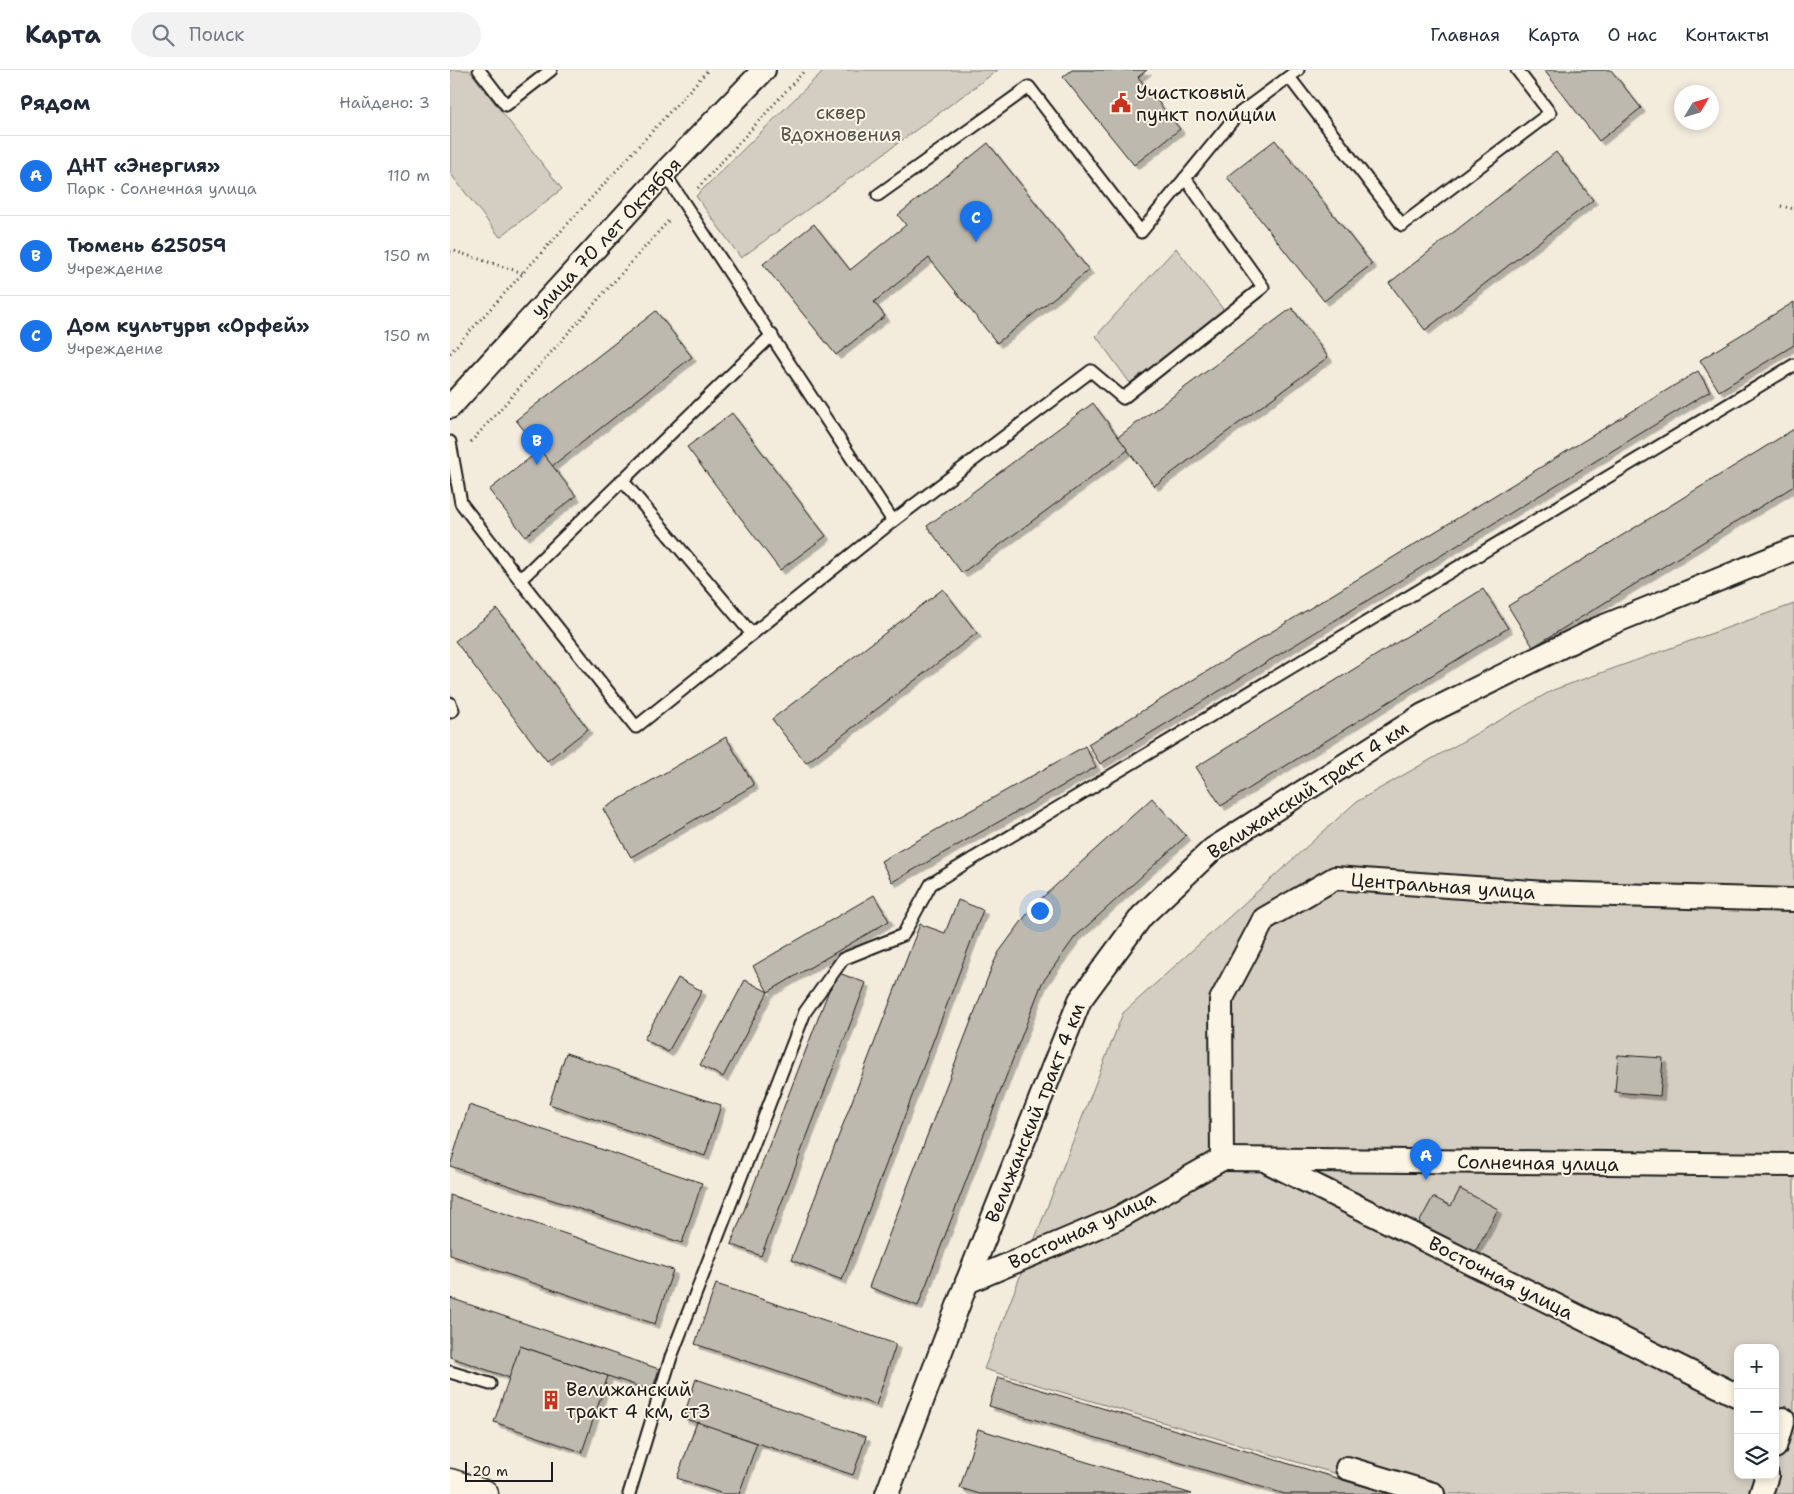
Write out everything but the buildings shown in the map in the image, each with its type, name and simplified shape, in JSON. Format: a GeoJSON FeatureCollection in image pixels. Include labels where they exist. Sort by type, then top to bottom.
{"type":"FeatureCollection","features":[{"type":"Feature","properties":{"kind":"main road"},"geometry":{"type":"LineString","coordinates":[[450,1483],[484,1494]]}},
{"type":"Feature","properties":{"kind":"street","name":"улица 70 лет Октября"},"geometry":{"type":"LineString","coordinates":[[450,407],[664,173],[764,70]]}},
{"type":"Feature","properties":{"kind":"street","name":"Велижанский тракт 4 км"},"geometry":{"type":"LineString","coordinates":[[887,1494],[968,1282],[1080,1000],[1142,916],[1213,849],[1423,715],[1597,629],[1794,549]]}},
{"type":"Feature","properties":{"kind":"street","name":"Центральная улица"},"geometry":{"type":"LineString","coordinates":[[1222,1159],[1221,1000],[1264,919],[1335,878],[1545,893],[1794,900]]}},
{"type":"Feature","properties":{"kind":"street","name":"Восточная улица"},"geometry":{"type":"LineString","coordinates":[[968,1282],[1118,1218],[1222,1159]]}},
{"type":"Feature","properties":{"kind":"street","name":"Солнечная улица"},"geometry":{"type":"LineString","coordinates":[[1222,1159],[1794,1165]]}},
{"type":"Feature","properties":{"kind":"street","name":"Восточная улица"},"geometry":{"type":"LineString","coordinates":[[1264,1160],[1734,1394]]}},
{"type":"Feature","properties":{"kind":"street"},"geometry":{"type":"LineString","coordinates":[[1779,1434],[1784,1418]]}},
{"type":"Feature","properties":{"kind":"street"},"geometry":{"type":"LineString","coordinates":[[1347,1468],[1433,1494]]}},
{"type":"Feature","properties":{"kind":"street"},"geometry":{"type":"LineString","coordinates":[[1762,1494],[1766,1479]]}},
{"type":"Feature","properties":{"kind":"lane"},"geometry":{"type":"LineString","coordinates":[[479,70],[506,105],[552,70]]}},
{"type":"Feature","properties":{"kind":"lane"},"geometry":{"type":"LineString","coordinates":[[878,195],[1029,87],[1141,232],[1236,116],[1293,73],[1402,225],[1550,113],[1517,70]]}},
{"type":"Feature","properties":{"kind":"lane"},"geometry":{"type":"LineString","coordinates":[[664,173],[893,521]]}},
{"type":"Feature","properties":{"kind":"lane"},"geometry":{"type":"LineString","coordinates":[[450,442],[461,503],[636,727],[893,521],[1090,371],[1123,398],[1263,286],[1185,178]]}},
{"type":"Feature","properties":{"kind":"lane"},"geometry":{"type":"LineString","coordinates":[[520,580],[772,336]]}},
{"type":"Feature","properties":{"kind":"lane"},"geometry":{"type":"LineString","coordinates":[[629,1494],[671,1357],[805,1012],[843,959],[903,934],[931,884],[1794,366]]}},
{"type":"Feature","properties":{"kind":"lane"},"geometry":{"type":"LineString","coordinates":[[622,480],[752,634]]}},
{"type":"Feature","properties":{"kind":"lane"},"geometry":{"type":"LineString","coordinates":[[450,703],[453,710],[450,712]]}},
{"type":"Feature","properties":{"kind":"lane"},"geometry":{"type":"LineString","coordinates":[[450,1372],[490,1384]]}},
{"type":"Feature","properties":{"kind":"path"},"geometry":{"type":"LineString","coordinates":[[450,353],[708,70]]}},
{"type":"Feature","properties":{"kind":"path"},"geometry":{"type":"LineString","coordinates":[[454,461],[803,71]]}},
{"type":"Feature","properties":{"kind":"path"},"geometry":{"type":"LineString","coordinates":[[1781,206],[1794,209]]}},
{"type":"Feature","properties":{"kind":"path"},"geometry":{"type":"LineString","coordinates":[[450,252],[454,251],[523,273]]}},
{"type":"Feature","properties":{"kind":"green space"},"geometry":{"type":"Polygon","coordinates":[[[450,70],[469,70],[562,189],[500,237],[450,173],[450,70]]]}},
{"type":"Feature","properties":{"kind":"green space","name":"сквер Вдохновения"},"geometry":{"type":"Polygon","coordinates":[[[824,70],[998,70],[741,258],[696,196],[824,70]]]}},
{"type":"Feature","properties":{"kind":"green space"},"geometry":{"type":"Polygon","coordinates":[[[1176,248],[1226,313],[1130,383],[1096,336],[1176,248]]]}},
{"type":"Feature","properties":{"kind":"green space"},"geometry":{"type":"Polygon","coordinates":[[[1794,604],[1794,1494],[1404,1494],[984,1369],[1123,1013],[1356,802],[1553,690],[1794,604]]]}},
{"type":"Feature","properties":{"kind":"place","name":"Участковый пункт полиции"},"geometry":{"type":"Point","coordinates":[1121,103]}},
{"type":"Feature","properties":{"kind":"place","name":"Дом культуры «Орфей»"},"geometry":{"type":"Point","coordinates":[976,242]}},
{"type":"Feature","properties":{"kind":"place","name":"Тюмень 625059"},"geometry":{"type":"Point","coordinates":[537,465]}},
{"type":"Feature","properties":{"kind":"place","name":"ДНТ «Энергия»"},"geometry":{"type":"Point","coordinates":[1426,1180]}},
{"type":"Feature","properties":{"kind":"place","name":"Велижанский тракт 4 км, ст3"},"geometry":{"type":"Point","coordinates":[551,1400]}}]}
